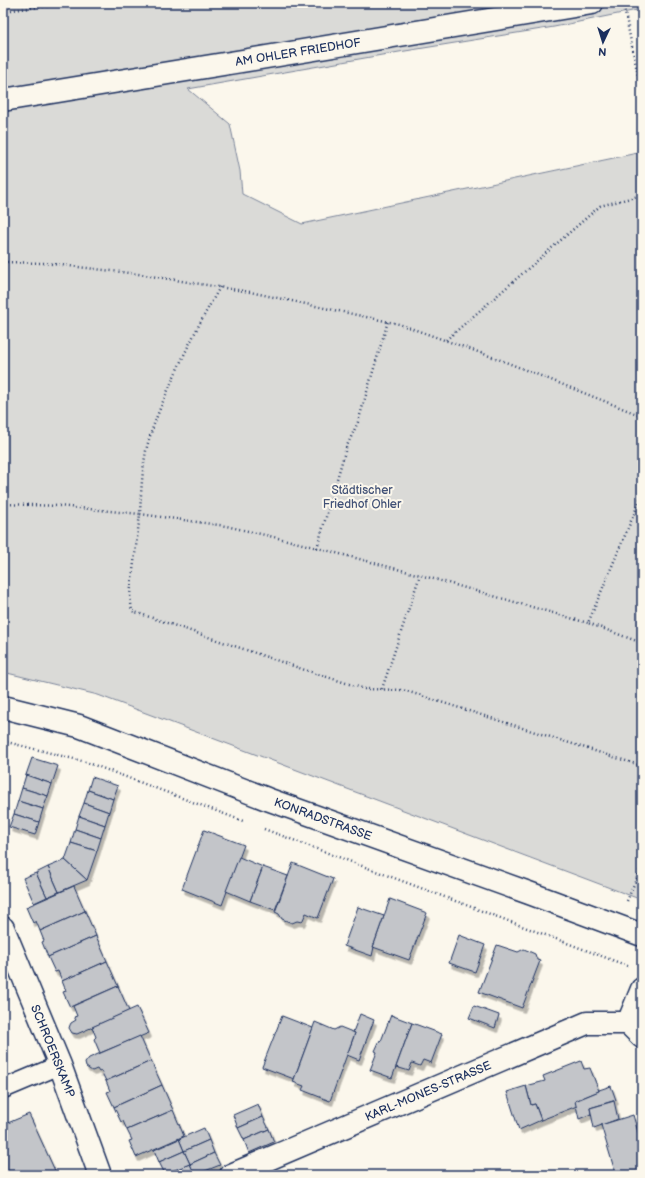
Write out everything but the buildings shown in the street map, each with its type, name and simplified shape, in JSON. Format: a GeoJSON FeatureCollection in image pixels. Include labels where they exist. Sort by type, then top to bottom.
{"type":"FeatureCollection","features":[{"type":"Feature","properties":{"kind":"street","name":"AM OHLER FRIEDHOF"},"geometry":{"type":"LineString","coordinates":[[3,100],[242,62],[592,3]]}},
{"type":"Feature","properties":{"kind":"street","name":"KONRADSTRASSE"},"geometry":{"type":"LineString","coordinates":[[3,707],[79,726],[266,799],[642,935]]}},
{"type":"Feature","properties":{"kind":"street","name":"SCHROERSKAMP"},"geometry":{"type":"LineString","coordinates":[[3,928],[60,1065],[100,1175]]}},
{"type":"Feature","properties":{"kind":"street"},"geometry":{"type":"LineString","coordinates":[[635,1030],[642,989]]}},
{"type":"Feature","properties":{"kind":"street","name":"KARL-MONES-STRASSE"},"geometry":{"type":"LineString","coordinates":[[232,1175],[587,1023],[635,1030]]}},
{"type":"Feature","properties":{"kind":"street"},"geometry":{"type":"LineString","coordinates":[[3,1089],[60,1065]]}},
{"type":"Feature","properties":{"kind":"path"},"geometry":{"type":"LineString","coordinates":[[3,11],[76,3]]}},
{"type":"Feature","properties":{"kind":"path"},"geometry":{"type":"LineString","coordinates":[[623,3],[642,95]]}},
{"type":"Feature","properties":{"kind":"path"},"geometry":{"type":"LineString","coordinates":[[446,341],[600,206],[642,195]]}},
{"type":"Feature","properties":{"kind":"path"},"geometry":{"type":"LineString","coordinates":[[3,262],[44,264],[138,274],[250,292],[388,321],[498,359],[642,416]]}},
{"type":"Feature","properties":{"kind":"path"},"geometry":{"type":"LineString","coordinates":[[220,287],[199,323],[179,365],[156,419],[147,449],[143,472],[140,514],[130,595],[132,611],[365,689],[403,690],[642,766]]}},
{"type":"Feature","properties":{"kind":"path"},"geometry":{"type":"LineString","coordinates":[[317,548],[346,448],[358,422],[388,321]]}},
{"type":"Feature","properties":{"kind":"path"},"geometry":{"type":"LineString","coordinates":[[588,623],[642,495]]}},
{"type":"Feature","properties":{"kind":"path"},"geometry":{"type":"LineString","coordinates":[[3,504],[59,506],[140,514],[226,526],[291,541],[420,575],[588,623],[642,643]]}},
{"type":"Feature","properties":{"kind":"path"},"geometry":{"type":"LineString","coordinates":[[382,689],[420,575]]}},
{"type":"Feature","properties":{"kind":"path"},"geometry":{"type":"LineString","coordinates":[[3,741],[86,762],[249,823]]}},
{"type":"Feature","properties":{"kind":"path"},"geometry":{"type":"LineString","coordinates":[[264,829],[635,968]]}},
{"type":"Feature","properties":{"kind":"path"},"geometry":{"type":"LineString","coordinates":[[617,926],[642,865]]}},
{"type":"Feature","properties":{"kind":"green space","name":"Städtischer Friedhof Ohler"},"geometry":{"type":"Polygon","coordinates":[[[3,3],[642,3],[642,9],[554,27],[399,52],[188,89],[230,124],[240,171],[242,194],[302,224],[642,152],[642,900],[98,695],[3,672],[3,3]]]}}]}
